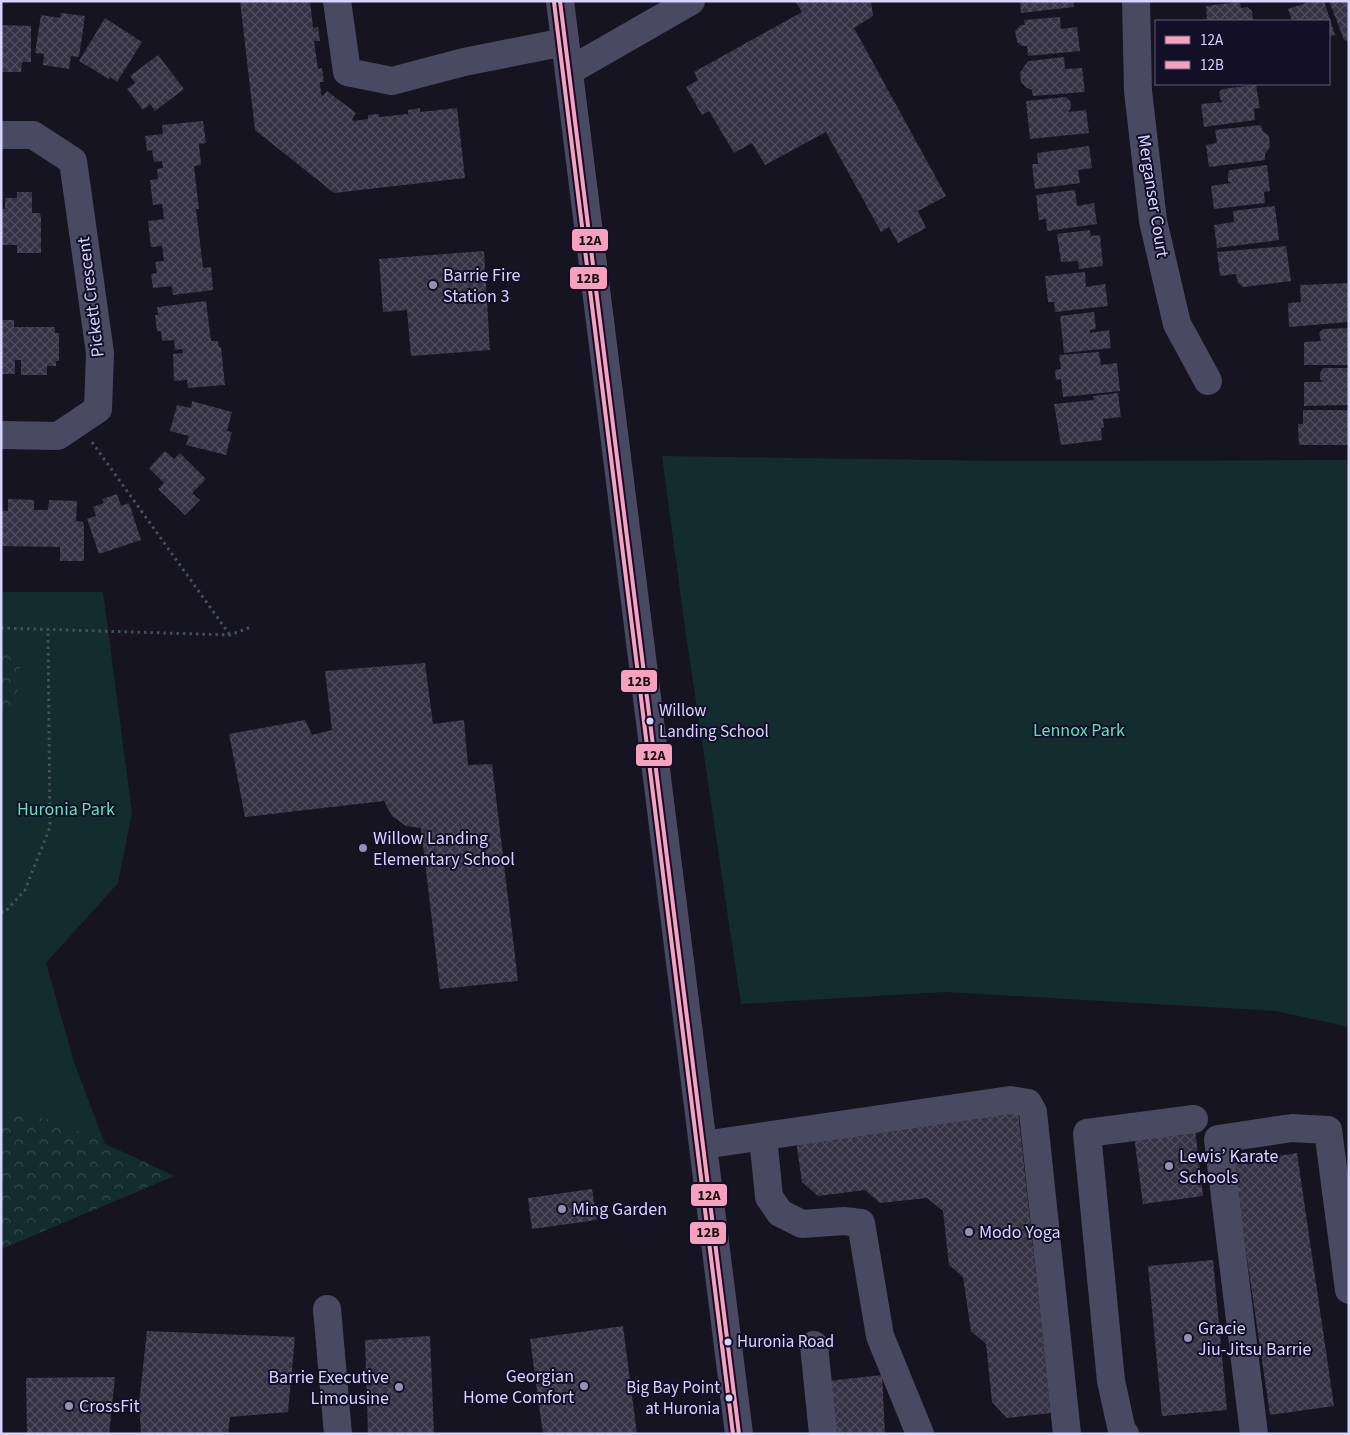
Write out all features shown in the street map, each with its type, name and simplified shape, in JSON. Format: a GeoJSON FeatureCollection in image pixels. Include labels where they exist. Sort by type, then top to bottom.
{"type":"FeatureCollection","features":[{"type":"Feature","properties":{"kind":"street"},"geometry":{"type":"LineString","coordinates":[[337,1],[346,72],[392,80],[464,62],[565,42]]}},
{"type":"Feature","properties":{"kind":"street"},"geometry":{"type":"LineString","coordinates":[[560,1],[739,1434]]}},
{"type":"Feature","properties":{"kind":"street"},"geometry":{"type":"LineString","coordinates":[[569,72],[691,1]]}},
{"type":"Feature","properties":{"kind":"street","name":"Merganser Court"},"geometry":{"type":"LineString","coordinates":[[1136,1],[1138,92],[1153,221],[1177,324],[1208,381]]}},
{"type":"Feature","properties":{"kind":"street","name":"Pickett Crescent"},"geometry":{"type":"LineString","coordinates":[[1,134],[33,135],[73,161],[100,353],[98,409],[58,436],[1,435]]}},
{"type":"Feature","properties":{"kind":"street"},"geometry":{"type":"LineString","coordinates":[[703,1145],[1010,1100],[1028,1103],[1033,1112],[1067,1433]]}},
{"type":"Feature","properties":{"kind":"street"},"geometry":{"type":"LineString","coordinates":[[1125,1434],[1122,1431],[1111,1381],[1086,1133],[1194,1119]]}},
{"type":"Feature","properties":{"kind":"street"},"geometry":{"type":"LineString","coordinates":[[1254,1434],[1218,1139],[1292,1128],[1338,1133],[1349,1290]]}},
{"type":"Feature","properties":{"kind":"street"},"geometry":{"type":"LineString","coordinates":[[763,1137],[769,1197],[780,1213],[802,1224],[844,1221],[861,1223],[880,1336],[920,1434]]}},
{"type":"Feature","properties":{"kind":"street"},"geometry":{"type":"LineString","coordinates":[[327,1309],[338,1434]]}},
{"type":"Feature","properties":{"kind":"street"},"geometry":{"type":"LineString","coordinates":[[814,1345],[823,1434]]}},
{"type":"Feature","properties":{"kind":"path"},"geometry":{"type":"LineString","coordinates":[[78,422],[230,635]]}},
{"type":"Feature","properties":{"kind":"path"},"geometry":{"type":"LineString","coordinates":[[1,628],[230,635],[251,627]]}},
{"type":"Feature","properties":{"kind":"path"},"geometry":{"type":"LineString","coordinates":[[1,912],[5,912],[25,890],[50,827],[48,629]]}},
{"type":"Feature","properties":{"kind":"green space","name":"Lennox Park"},"geometry":{"type":"Polygon","coordinates":[[[662,456],[1011,461],[1349,460],[1349,1027],[1276,1011],[945,992],[741,1004],[685,628],[662,456]]]}},
{"type":"Feature","properties":{"kind":"green space","name":"Huronia Park"},"geometry":{"type":"Polygon","coordinates":[[[1,592],[103,592],[132,813],[118,883],[46,963],[74,1062],[105,1144],[174,1176],[1,1249],[1,592]]]}},
{"type":"Feature","properties":{"kind":"green space"},"geometry":{"type":"Polygon","coordinates":[[[1,653],[22,653],[14,719],[1,720],[1,653]]]}},
{"type":"Feature","properties":{"kind":"green space"},"geometry":{"type":"Polygon","coordinates":[[[1,1114],[54,1120],[174,1176],[1,1249],[1,1114]]]}},
{"type":"Feature","properties":{"kind":"building"},"geometry":{"type":"Polygon","coordinates":[[[240,1],[310,1],[313,28],[318,27],[320,41],[314,41],[318,69],[322,68],[324,82],[320,82],[321,94],[323,96],[327,91],[356,113],[352,119],[354,121],[368,119],[368,115],[379,114],[379,117],[408,114],[408,110],[420,108],[420,112],[457,108],[465,178],[334,193],[255,130],[240,1]]]}},
{"type":"Feature","properties":{"kind":"building"},"geometry":{"type":"Polygon","coordinates":[[[795,1],[871,1],[873,16],[854,28],[946,196],[918,211],[926,228],[898,243],[889,227],[881,232],[826,132],[765,165],[752,143],[734,153],[709,111],[702,115],[686,87],[698,80],[694,72],[802,12],[795,1]]]}},
{"type":"Feature","properties":{"kind":"building"},"geometry":{"type":"Polygon","coordinates":[[[1020,1],[1073,1],[1074,7],[1021,13],[1020,1]]]}},
{"type":"Feature","properties":{"kind":"building"},"geometry":{"type":"Polygon","coordinates":[[[1306,1],[1324,1],[1335,35],[1330,37],[1330,20],[1292,20],[1288,9],[1306,3],[1306,1]]]}},
{"type":"Feature","properties":{"kind":"building"},"geometry":{"type":"Polygon","coordinates":[[[1329,1],[1349,1],[1349,42],[1344,40],[1329,1]]]}},
{"type":"Feature","properties":{"kind":"building"},"geometry":{"type":"Polygon","coordinates":[[[1240,2],[1241,8],[1247,7],[1252,11],[1253,20],[1202,20],[1207,19],[1206,6],[1240,2]]]}},
{"type":"Feature","properties":{"kind":"building"},"geometry":{"type":"Polygon","coordinates":[[[61,13],[85,16],[79,57],[71,56],[69,69],[43,65],[44,54],[35,53],[41,15],[60,18],[61,13]]]}},
{"type":"Feature","properties":{"kind":"building"},"geometry":{"type":"Polygon","coordinates":[[[1060,17],[1061,29],[1077,27],[1080,51],[1028,56],[1027,46],[1022,46],[1017,42],[1015,31],[1021,25],[1025,25],[1024,20],[1060,17]]]}},
{"type":"Feature","properties":{"kind":"building"},"geometry":{"type":"Polygon","coordinates":[[[105,18],[142,42],[117,82],[79,61],[105,18]]]}},
{"type":"Feature","properties":{"kind":"building"},"geometry":{"type":"Polygon","coordinates":[[[1,25],[31,26],[31,62],[22,62],[21,72],[1,72],[1,25]]]}},
{"type":"Feature","properties":{"kind":"building"},"geometry":{"type":"Polygon","coordinates":[[[158,55],[184,89],[155,111],[150,104],[143,110],[127,89],[135,83],[130,76],[158,55]]]}},
{"type":"Feature","properties":{"kind":"building"},"geometry":{"type":"Polygon","coordinates":[[[1064,57],[1065,69],[1082,68],[1085,92],[1033,96],[1032,90],[1021,82],[1020,73],[1025,65],[1029,61],[1064,57]]]}},
{"type":"Feature","properties":{"kind":"building"},"geometry":{"type":"Polygon","coordinates":[[[1256,85],[1260,108],[1254,109],[1255,120],[1204,127],[1201,104],[1223,102],[1220,99],[1219,92],[1222,89],[1256,85]]]}},
{"type":"Feature","properties":{"kind":"building"},"geometry":{"type":"Polygon","coordinates":[[[1066,97],[1071,102],[1071,108],[1068,112],[1086,110],[1089,133],[1030,139],[1026,101],[1066,97]]]}},
{"type":"Feature","properties":{"kind":"building"},"geometry":{"type":"Polygon","coordinates":[[[203,121],[206,143],[199,144],[201,165],[194,166],[199,209],[196,209],[203,268],[211,267],[213,290],[173,295],[172,286],[153,288],[151,274],[157,273],[155,262],[164,261],[162,246],[151,247],[148,221],[164,219],[162,204],[153,205],[150,180],[158,179],[157,169],[163,168],[162,161],[154,162],[152,150],[147,151],[145,136],[163,134],[162,125],[203,121]]]}},
{"type":"Feature","properties":{"kind":"building"},"geometry":{"type":"Polygon","coordinates":[[[1261,125],[1262,130],[1269,136],[1270,147],[1265,154],[1265,160],[1209,167],[1206,145],[1217,143],[1215,130],[1261,125]]]}},
{"type":"Feature","properties":{"kind":"building"},"geometry":{"type":"Polygon","coordinates":[[[1089,146],[1092,168],[1078,170],[1080,183],[1035,189],[1032,164],[1038,164],[1037,153],[1089,146]]]}},
{"type":"Feature","properties":{"kind":"building"},"geometry":{"type":"Polygon","coordinates":[[[1267,165],[1270,191],[1264,192],[1265,203],[1214,209],[1211,186],[1231,183],[1228,181],[1230,170],[1267,165]]]}},
{"type":"Feature","properties":{"kind":"building"},"geometry":{"type":"Polygon","coordinates":[[[1075,190],[1077,206],[1094,203],[1097,224],[1047,231],[1046,219],[1039,220],[1036,195],[1075,190]]]}},
{"type":"Feature","properties":{"kind":"building"},"geometry":{"type":"Polygon","coordinates":[[[17,192],[32,192],[32,213],[40,213],[41,218],[41,253],[17,253],[17,245],[1,245],[1,209],[5,209],[5,198],[17,198],[17,192]]]}},
{"type":"Feature","properties":{"kind":"building"},"geometry":{"type":"Polygon","coordinates":[[[1275,206],[1279,240],[1217,248],[1214,225],[1234,222],[1233,211],[1275,206]]]}},
{"type":"Feature","properties":{"kind":"building"},"geometry":{"type":"Polygon","coordinates":[[[1090,230],[1091,236],[1100,235],[1103,266],[1079,269],[1078,261],[1061,262],[1057,234],[1090,230]]]}},
{"type":"Feature","properties":{"kind":"building"},"geometry":{"type":"Polygon","coordinates":[[[1286,246],[1291,281],[1243,287],[1238,283],[1236,274],[1220,276],[1217,252],[1286,246]]]}},
{"type":"Feature","properties":{"kind":"building","name":"Barrie Fire Station 3"},"geometry":{"type":"Polygon","coordinates":[[[484,251],[490,350],[411,356],[407,310],[383,312],[379,259],[484,251]]]}},
{"type":"Feature","properties":{"kind":"building"},"geometry":{"type":"Polygon","coordinates":[[[1085,272],[1085,287],[1105,284],[1108,306],[1055,312],[1054,302],[1048,302],[1045,276],[1085,272]]]}},
{"type":"Feature","properties":{"kind":"building"},"geometry":{"type":"Polygon","coordinates":[[[1349,283],[1349,322],[1289,327],[1288,303],[1301,302],[1300,285],[1349,283]]]}},
{"type":"Feature","properties":{"kind":"building"},"geometry":{"type":"Polygon","coordinates":[[[206,301],[211,341],[218,341],[219,347],[221,347],[225,385],[188,388],[187,380],[174,381],[173,354],[183,353],[182,349],[175,350],[174,340],[162,341],[161,331],[157,331],[155,315],[158,315],[157,307],[206,301]]]}},
{"type":"Feature","properties":{"kind":"building"},"geometry":{"type":"Polygon","coordinates":[[[1094,312],[1096,329],[1090,330],[1090,333],[1109,330],[1111,348],[1064,353],[1060,316],[1094,312]]]}},
{"type":"Feature","properties":{"kind":"building"},"geometry":{"type":"Polygon","coordinates":[[[1,320],[14,320],[14,327],[55,327],[55,333],[59,333],[59,361],[56,361],[56,366],[47,366],[47,375],[21,375],[21,360],[15,360],[15,374],[1,374],[1,320]]]}},
{"type":"Feature","properties":{"kind":"building"},"geometry":{"type":"Polygon","coordinates":[[[1349,328],[1349,365],[1304,365],[1304,342],[1321,341],[1319,333],[1323,329],[1349,328]]]}},
{"type":"Feature","properties":{"kind":"building"},"geometry":{"type":"Polygon","coordinates":[[[1099,352],[1101,365],[1117,363],[1120,391],[1063,397],[1061,379],[1056,380],[1055,370],[1061,369],[1059,355],[1099,352]]]}},
{"type":"Feature","properties":{"kind":"building"},"geometry":{"type":"Polygon","coordinates":[[[1323,368],[1349,368],[1349,405],[1304,406],[1304,382],[1323,382],[1320,379],[1320,373],[1323,368]]]}},
{"type":"Feature","properties":{"kind":"building"},"geometry":{"type":"Polygon","coordinates":[[[1118,393],[1121,417],[1103,419],[1104,427],[1101,428],[1102,440],[1061,445],[1054,404],[1094,400],[1093,396],[1118,393]]]}},
{"type":"Feature","properties":{"kind":"building"},"geometry":{"type":"Polygon","coordinates":[[[192,401],[232,412],[227,431],[232,432],[226,455],[186,445],[189,436],[170,431],[177,405],[191,408],[192,401]]]}},
{"type":"Feature","properties":{"kind":"building"},"geometry":{"type":"Polygon","coordinates":[[[1303,410],[1349,410],[1349,445],[1299,445],[1298,424],[1303,424],[1303,410]]]}},
{"type":"Feature","properties":{"kind":"building"},"geometry":{"type":"Polygon","coordinates":[[[165,451],[174,459],[180,453],[206,479],[192,493],[200,500],[185,515],[158,489],[164,483],[149,468],[165,451]]]}},
{"type":"Feature","properties":{"kind":"building"},"geometry":{"type":"Polygon","coordinates":[[[117,494],[121,506],[129,503],[141,540],[99,554],[87,519],[96,516],[93,507],[104,503],[102,499],[117,494]]]}},
{"type":"Feature","properties":{"kind":"building"},"geometry":{"type":"Polygon","coordinates":[[[8,499],[34,500],[34,510],[48,510],[49,500],[77,501],[76,521],[83,522],[84,527],[84,561],[60,561],[60,547],[1,546],[1,511],[8,511],[8,499]]]}},
{"type":"Feature","properties":{"kind":"building"},"geometry":{"type":"Polygon","coordinates":[[[425,663],[433,724],[464,720],[468,765],[492,764],[518,981],[440,989],[421,828],[406,826],[392,816],[384,801],[245,817],[229,734],[305,720],[312,735],[332,730],[325,671],[425,663]]]}},
{"type":"Feature","properties":{"kind":"building"},"geometry":{"type":"Polygon","coordinates":[[[1018,1110],[1051,1413],[1007,1418],[992,1402],[986,1344],[971,1331],[963,1277],[949,1265],[943,1211],[927,1198],[880,1203],[865,1190],[818,1196],[802,1182],[795,1134],[1018,1110]]]}},
{"type":"Feature","properties":{"kind":"building","name":"Lewis’ Karate Schools"},"geometry":{"type":"Polygon","coordinates":[[[1195,1129],[1203,1196],[1143,1204],[1134,1136],[1195,1129]]]}},
{"type":"Feature","properties":{"kind":"building"},"geometry":{"type":"Polygon","coordinates":[[[1297,1153],[1334,1406],[1270,1415],[1233,1163],[1297,1153]]]}},
{"type":"Feature","properties":{"kind":"building","name":"Ming Garden"},"geometry":{"type":"Polygon","coordinates":[[[592,1189],[597,1220],[532,1229],[528,1198],[592,1189]]]}},
{"type":"Feature","properties":{"kind":"building","name":"Gracie Jiu-Jitsu Barrie"},"geometry":{"type":"Polygon","coordinates":[[[1213,1260],[1227,1410],[1162,1416],[1148,1266],[1213,1260]]]}},
{"type":"Feature","properties":{"kind":"building","name":"Georgian Home Comfort"},"geometry":{"type":"Polygon","coordinates":[[[623,1326],[637,1434],[543,1434],[530,1339],[623,1326]]]}},
{"type":"Feature","properties":{"kind":"building"},"geometry":{"type":"Polygon","coordinates":[[[147,1331],[295,1337],[288,1412],[230,1417],[228,1434],[141,1434],[139,1403],[147,1331]]]}},
{"type":"Feature","properties":{"kind":"building","name":"Barrie Executive Limousine"},"geometry":{"type":"Polygon","coordinates":[[[430,1336],[434,1434],[368,1434],[365,1340],[430,1336]]]}},
{"type":"Feature","properties":{"kind":"building"},"geometry":{"type":"Polygon","coordinates":[[[882,1375],[885,1433],[831,1434],[827,1381],[882,1375]]]}},
{"type":"Feature","properties":{"kind":"building","name":"CrossFit"},"geometry":{"type":"Polygon","coordinates":[[[115,1377],[109,1434],[27,1434],[26,1378],[115,1377]]]}},
{"type":"Feature","properties":{"kind":"transit line","name":"12A"},"geometry":{"type":"LineString","coordinates":[[560,1],[739,1434]]}},
{"type":"Feature","properties":{"kind":"transit line","name":"12B"},"geometry":{"type":"LineString","coordinates":[[554,2],[733,1434]]}},
{"type":"Feature","properties":{"kind":"place","name":"Barrie Fire Station 3"},"geometry":{"type":"Point","coordinates":[433,285]}},
{"type":"Feature","properties":{"kind":"place","name":"Willow Landing School"},"geometry":{"type":"Point","coordinates":[650,721]}},
{"type":"Feature","properties":{"kind":"place","name":"Willow Landing Elementary School"},"geometry":{"type":"Point","coordinates":[363,848]}},
{"type":"Feature","properties":{"kind":"place","name":"Lewis’ Karate Schools"},"geometry":{"type":"Point","coordinates":[1169,1166]}},
{"type":"Feature","properties":{"kind":"place","name":"Ming Garden"},"geometry":{"type":"Point","coordinates":[562,1209]}},
{"type":"Feature","properties":{"kind":"place","name":"Modo Yoga"},"geometry":{"type":"Point","coordinates":[969,1232]}},
{"type":"Feature","properties":{"kind":"place","name":"Gracie Jiu-Jitsu Barrie"},"geometry":{"type":"Point","coordinates":[1188,1338]}},
{"type":"Feature","properties":{"kind":"place","name":"Huronia Road"},"geometry":{"type":"Point","coordinates":[728,1342]}},
{"type":"Feature","properties":{"kind":"place","name":"Georgian Home Comfort"},"geometry":{"type":"Point","coordinates":[584,1386]}},
{"type":"Feature","properties":{"kind":"place","name":"Barrie Executive Limousine"},"geometry":{"type":"Point","coordinates":[399,1387]}},
{"type":"Feature","properties":{"kind":"place","name":"Big Bay Point at Huronia"},"geometry":{"type":"Point","coordinates":[729,1398]}},
{"type":"Feature","properties":{"kind":"place","name":"CrossFit"},"geometry":{"type":"Point","coordinates":[69,1406]}}]}
